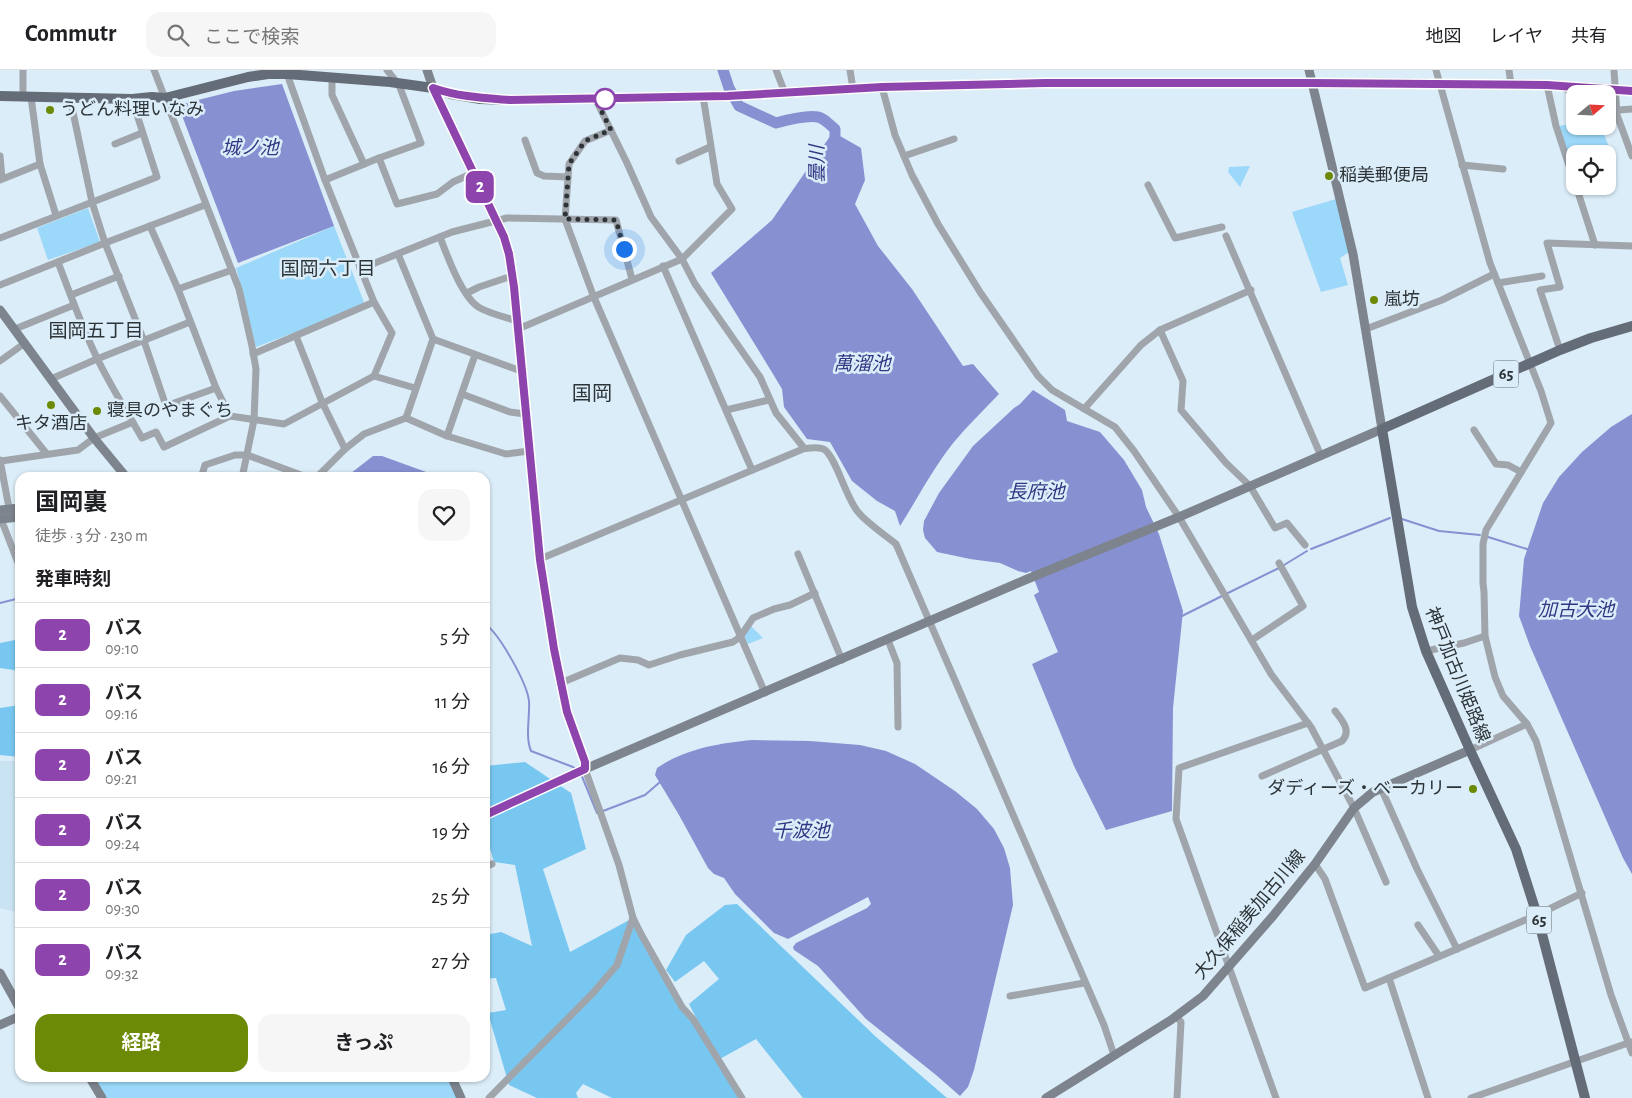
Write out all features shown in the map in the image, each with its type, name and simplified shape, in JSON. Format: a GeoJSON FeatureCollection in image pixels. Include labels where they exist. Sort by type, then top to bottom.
{"type":"FeatureCollection","features":[{"type":"Feature","properties":{"kind":"main road"},"geometry":{"type":"LineString","coordinates":[[0,96],[166,98],[248,77],[268,74],[332,76],[433,88],[451,94],[480,98],[510,100],[728,96],[853,88],[1045,83],[1312,83],[1566,86]]}},
{"type":"Feature","properties":{"kind":"main road"},"geometry":{"type":"LineString","coordinates":[[1616,90],[1632,91]]}},
{"type":"Feature","properties":{"kind":"main road","name":"65"},"geometry":{"type":"LineString","coordinates":[[1382,429],[1560,350],[1591,338],[1632,326]]}},
{"type":"Feature","properties":{"kind":"main road","name":"神戸加古川姫路線"},"geometry":{"type":"LineString","coordinates":[[1382,429],[1412,607],[1426,651],[1516,849],[1537,915],[1585,1098]]}},
{"type":"Feature","properties":{"kind":"street"},"geometry":{"type":"LineString","coordinates":[[23,70],[40,164],[56,215]]}},
{"type":"Feature","properties":{"kind":"street"},"geometry":{"type":"LineString","coordinates":[[154,70],[239,289],[256,376],[254,420],[243,472]]}},
{"type":"Feature","properties":{"kind":"street"},"geometry":{"type":"LineString","coordinates":[[326,180],[421,143],[399,85],[387,70]]}},
{"type":"Feature","properties":{"kind":"street"},"geometry":{"type":"LineString","coordinates":[[427,70],[433,88],[497,221],[509,254],[540,560],[567,712],[619,865],[633,918],[647,947],[682,1007],[693,1019],[742,1098]]}},
{"type":"Feature","properties":{"kind":"street"},"geometry":{"type":"LineString","coordinates":[[776,70],[785,93]]}},
{"type":"Feature","properties":{"kind":"street"},"geometry":{"type":"LineString","coordinates":[[850,70],[853,88]]}},
{"type":"Feature","properties":{"kind":"street"},"geometry":{"type":"LineString","coordinates":[[490,813],[585,769],[1025,580],[1180,517],[1382,429],[1353,254],[1309,70]]}},
{"type":"Feature","properties":{"kind":"street"},"geometry":{"type":"LineString","coordinates":[[1436,70],[1494,274],[1541,391],[1551,423],[1486,530],[1483,544],[1485,636],[1495,677],[1503,696],[1527,724],[1536,741],[1611,995],[1630,1042],[1632,1053]]}},
{"type":"Feature","properties":{"kind":"street"},"geometry":{"type":"LineString","coordinates":[[1509,70],[1511,85]]}},
{"type":"Feature","properties":{"kind":"street"},"geometry":{"type":"LineString","coordinates":[[1614,70],[1614,85]]}},
{"type":"Feature","properties":{"kind":"street"},"geometry":{"type":"LineString","coordinates":[[58,262],[97,359],[142,438],[156,432],[164,446],[230,416],[284,424],[322,402],[374,376],[392,333],[374,302],[360,269],[287,74]]}},
{"type":"Feature","properties":{"kind":"street"},"geometry":{"type":"LineString","coordinates":[[332,76],[332,95],[364,164]]}},
{"type":"Feature","properties":{"kind":"street"},"geometry":{"type":"LineString","coordinates":[[1547,85],[1556,126],[1566,157]]}},
{"type":"Feature","properties":{"kind":"street"},"geometry":{"type":"LineString","coordinates":[[1561,86],[1566,89]]}},
{"type":"Feature","properties":{"kind":"street"},"geometry":{"type":"LineString","coordinates":[[882,87],[904,156],[938,224],[980,292],[1027,363],[1052,390],[1115,427],[1180,517],[1271,674],[1308,724],[1324,750],[1354,808],[1386,882]]}},
{"type":"Feature","properties":{"kind":"street"},"geometry":{"type":"LineString","coordinates":[[440,237],[454,273],[478,307],[517,325],[682,258],[732,209],[717,184],[703,96]]}},
{"type":"Feature","properties":{"kind":"street"},"geometry":{"type":"LineString","coordinates":[[70,98],[92,202],[105,243],[144,341],[166,406],[216,388]]}},
{"type":"Feature","properties":{"kind":"street"},"geometry":{"type":"LineString","coordinates":[[595,98],[651,217],[682,258],[695,284],[760,377],[776,413],[804,448]]}},
{"type":"Feature","properties":{"kind":"street"},"geometry":{"type":"LineString","coordinates":[[0,238],[156,177],[151,155],[132,99]]}},
{"type":"Feature","properties":{"kind":"street"},"geometry":{"type":"LineString","coordinates":[[1632,109],[1616,109],[1632,156]]}},
{"type":"Feature","properties":{"kind":"street"},"geometry":{"type":"LineString","coordinates":[[611,130],[585,141],[569,164],[565,219],[593,295],[765,693]]}},
{"type":"Feature","properties":{"kind":"street"},"geometry":{"type":"LineString","coordinates":[[115,144],[142,133]]}},
{"type":"Feature","properties":{"kind":"street"},"geometry":{"type":"LineString","coordinates":[[904,156],[954,139]]}},
{"type":"Feature","properties":{"kind":"street"},"geometry":{"type":"LineString","coordinates":[[524,140],[537,173],[544,176],[568,178]]}},
{"type":"Feature","properties":{"kind":"street"},"geometry":{"type":"LineString","coordinates":[[679,161],[710,147]]}},
{"type":"Feature","properties":{"kind":"street"},"geometry":{"type":"LineString","coordinates":[[0,156],[1,179],[40,164]]}},
{"type":"Feature","properties":{"kind":"street"},"geometry":{"type":"LineString","coordinates":[[379,158],[397,204],[437,194],[453,182],[473,173]]}},
{"type":"Feature","properties":{"kind":"street"},"geometry":{"type":"LineString","coordinates":[[1462,164],[1504,169]]}},
{"type":"Feature","properties":{"kind":"street"},"geometry":{"type":"LineString","coordinates":[[1148,185],[1175,238],[1222,227]]}},
{"type":"Feature","properties":{"kind":"street"},"geometry":{"type":"LineString","coordinates":[[1578,195],[1595,245]]}},
{"type":"Feature","properties":{"kind":"street"},"geometry":{"type":"LineString","coordinates":[[0,286],[205,205]]}},
{"type":"Feature","properties":{"kind":"street"},"geometry":{"type":"LineString","coordinates":[[360,269],[452,232],[507,218],[616,220],[632,279]]}},
{"type":"Feature","properties":{"kind":"street"},"geometry":{"type":"LineString","coordinates":[[150,226],[178,289],[216,388],[230,416]]}},
{"type":"Feature","properties":{"kind":"street"},"geometry":{"type":"LineString","coordinates":[[1226,236],[1251,290],[1321,456]]}},
{"type":"Feature","properties":{"kind":"street"},"geometry":{"type":"LineString","coordinates":[[1560,350],[1540,290],[1560,287],[1547,243],[1632,246]]}},
{"type":"Feature","properties":{"kind":"street"},"geometry":{"type":"LineString","coordinates":[[398,254],[434,339],[406,418]]}},
{"type":"Feature","properties":{"kind":"street"},"geometry":{"type":"LineString","coordinates":[[663,266],[752,470]]}},
{"type":"Feature","properties":{"kind":"street"},"geometry":{"type":"LineString","coordinates":[[178,289],[232,270]]}},
{"type":"Feature","properties":{"kind":"street"},"geometry":{"type":"LineString","coordinates":[[1366,329],[1442,300],[1494,274]]}},
{"type":"Feature","properties":{"kind":"street"},"geometry":{"type":"LineString","coordinates":[[70,295],[118,276]]}},
{"type":"Feature","properties":{"kind":"street"},"geometry":{"type":"LineString","coordinates":[[467,293],[512,276]]}},
{"type":"Feature","properties":{"kind":"street"},"geometry":{"type":"LineString","coordinates":[[1498,283],[1521,282],[1542,276]]}},
{"type":"Feature","properties":{"kind":"street"},"geometry":{"type":"LineString","coordinates":[[1084,408],[1141,345],[1160,330],[1251,290]]}},
{"type":"Feature","properties":{"kind":"street"},"geometry":{"type":"LineString","coordinates":[[253,354],[374,302]]}},
{"type":"Feature","properties":{"kind":"street"},"geometry":{"type":"LineString","coordinates":[[15,329],[74,305]]}},
{"type":"Feature","properties":{"kind":"street"},"geometry":{"type":"LineString","coordinates":[[0,310],[94,438],[122,472]]}},
{"type":"Feature","properties":{"kind":"street"},"geometry":{"type":"LineString","coordinates":[[51,379],[190,322]]}},
{"type":"Feature","properties":{"kind":"street"},"geometry":{"type":"LineString","coordinates":[[1160,330],[1183,381],[1181,410],[1226,463],[1250,486],[1275,528],[1287,523],[1305,545]]}},
{"type":"Feature","properties":{"kind":"street"},"geometry":{"type":"LineString","coordinates":[[296,336],[322,402],[345,448]]}},
{"type":"Feature","properties":{"kind":"street"},"geometry":{"type":"LineString","coordinates":[[434,339],[521,371]]}},
{"type":"Feature","properties":{"kind":"street"},"geometry":{"type":"LineString","coordinates":[[0,361],[25,343]]}},
{"type":"Feature","properties":{"kind":"street"},"geometry":{"type":"LineString","coordinates":[[448,436],[475,355]]}},
{"type":"Feature","properties":{"kind":"street"},"geometry":{"type":"LineString","coordinates":[[374,376],[416,388]]}},
{"type":"Feature","properties":{"kind":"street"},"geometry":{"type":"LineString","coordinates":[[462,394],[510,412],[525,414]]}},
{"type":"Feature","properties":{"kind":"street"},"geometry":{"type":"LineString","coordinates":[[0,396],[46,453]]}},
{"type":"Feature","properties":{"kind":"street"},"geometry":{"type":"LineString","coordinates":[[726,410],[769,400]]}},
{"type":"Feature","properties":{"kind":"street"},"geometry":{"type":"LineString","coordinates":[[322,472],[345,448],[364,434],[406,418],[448,436],[506,454],[529,451]]}},
{"type":"Feature","properties":{"kind":"street"},"geometry":{"type":"LineString","coordinates":[[15,549],[6,515],[0,460],[78,450],[94,438],[133,422]]}},
{"type":"Feature","properties":{"kind":"street"},"geometry":{"type":"LineString","coordinates":[[1474,430],[1496,464],[1508,465],[1521,472]]}},
{"type":"Feature","properties":{"kind":"street"},"geometry":{"type":"LineString","coordinates":[[540,560],[804,448],[825,450],[831,458],[858,512],[896,544],[1084,983],[1104,1025],[1114,1055]]}},
{"type":"Feature","properties":{"kind":"street"},"geometry":{"type":"LineString","coordinates":[[202,472],[204,465],[235,455],[247,455],[293,472]]}},
{"type":"Feature","properties":{"kind":"street"},"geometry":{"type":"LineString","coordinates":[[798,554],[842,660]]}},
{"type":"Feature","properties":{"kind":"street"},"geometry":{"type":"LineString","coordinates":[[1252,640],[1303,606],[1279,563]]}},
{"type":"Feature","properties":{"kind":"street"},"geometry":{"type":"LineString","coordinates":[[561,683],[620,658],[638,660],[649,665],[733,642],[740,637],[754,618],[815,593]]}},
{"type":"Feature","properties":{"kind":"street"},"geometry":{"type":"LineString","coordinates":[[1426,651],[1464,643],[1485,636]]}},
{"type":"Feature","properties":{"kind":"street"},"geometry":{"type":"LineString","coordinates":[[888,640],[897,663],[898,727]]}},
{"type":"Feature","properties":{"kind":"street"},"geometry":{"type":"LineString","coordinates":[[1262,776],[1342,741],[1347,730],[1335,711]]}},
{"type":"Feature","properties":{"kind":"street"},"geometry":{"type":"LineString","coordinates":[[1276,1098],[1176,819],[1178,768],[1308,724]]}},
{"type":"Feature","properties":{"kind":"street"},"geometry":{"type":"LineString","coordinates":[[1470,750],[1527,724]]}},
{"type":"Feature","properties":{"kind":"street","name":"大久保稲美加古川線"},"geometry":{"type":"LineString","coordinates":[[1046,1098],[1176,1016],[1203,996],[1315,864],[1354,808],[1381,788],[1470,750]]}},
{"type":"Feature","properties":{"kind":"street"},"geometry":{"type":"LineString","coordinates":[[1381,788],[1417,869],[1457,949]]}},
{"type":"Feature","properties":{"kind":"street"},"geometry":{"type":"LineString","coordinates":[[1315,864],[1326,879],[1365,988],[1537,915],[1582,893]]}},
{"type":"Feature","properties":{"kind":"street"},"geometry":{"type":"LineString","coordinates":[[489,1098],[587,999],[617,965],[633,918]]}},
{"type":"Feature","properties":{"kind":"street"},"geometry":{"type":"LineString","coordinates":[[1418,925],[1439,956]]}},
{"type":"Feature","properties":{"kind":"street"},"geometry":{"type":"LineString","coordinates":[[0,972],[15,1000]]}},
{"type":"Feature","properties":{"kind":"street"},"geometry":{"type":"LineString","coordinates":[[1389,978],[1428,1098]]}},
{"type":"Feature","properties":{"kind":"street"},"geometry":{"type":"LineString","coordinates":[[1010,996],[1084,983]]}},
{"type":"Feature","properties":{"kind":"street"},"geometry":{"type":"LineString","coordinates":[[1176,1016],[1181,1022],[1177,1098]]}},
{"type":"Feature","properties":{"kind":"street"},"geometry":{"type":"LineString","coordinates":[[0,1025],[15,1018]]}},
{"type":"Feature","properties":{"kind":"street"},"geometry":{"type":"LineString","coordinates":[[1471,1098],[1630,1042]]}},
{"type":"Feature","properties":{"kind":"street"},"geometry":{"type":"LineString","coordinates":[[92,1082],[102,1098]]}},
{"type":"Feature","properties":{"kind":"street"},"geometry":{"type":"LineString","coordinates":[[454,1082],[461,1098]]}},
{"type":"Feature","properties":{"kind":"shaded area"},"geometry":{"type":"Polygon","coordinates":[[[1566,125],[1566,135],[1604,135],[1608,145],[1566,145],[1566,147],[1559,126],[1566,125]]]}},
{"type":"Feature","properties":{"kind":"shaded area"},"geometry":{"type":"Polygon","coordinates":[[[1250,166],[1240,187],[1228,172],[1229,167],[1250,166]]]}},
{"type":"Feature","properties":{"kind":"shaded area"},"geometry":{"type":"Polygon","coordinates":[[[1336,199],[1349,252],[1340,258],[1348,285],[1321,292],[1292,212],[1336,199]]]}},
{"type":"Feature","properties":{"kind":"shaded area"},"geometry":{"type":"Polygon","coordinates":[[[88,208],[100,242],[48,260],[37,228],[88,208]]]}},
{"type":"Feature","properties":{"kind":"shaded area"},"geometry":{"type":"Polygon","coordinates":[[[334,226],[364,302],[360,308],[256,347],[236,268],[334,226]]]}},
{"type":"Feature","properties":{"kind":"shaded area"},"geometry":{"type":"Polygon","coordinates":[[[751,626],[763,638],[748,644],[744,636],[751,626]]]}},
{"type":"Feature","properties":{"kind":"shaded area"},"geometry":{"type":"Polygon","coordinates":[[[15,640],[15,670],[0,668],[0,643],[15,640]]]}},
{"type":"Feature","properties":{"kind":"shaded area"},"geometry":{"type":"Polygon","coordinates":[[[15,706],[15,756],[0,755],[0,708],[15,706]]]}},
{"type":"Feature","properties":{"kind":"shaded area"},"geometry":{"type":"Polygon","coordinates":[[[0,761],[15,761],[15,912],[0,908],[0,761]]]}},
{"type":"Feature","properties":{"kind":"shaded area"},"geometry":{"type":"Polygon","coordinates":[[[525,762],[571,793],[586,849],[543,869],[570,952],[633,918],[667,981],[716,1056],[689,1004],[719,979],[704,961],[675,982],[666,970],[686,935],[725,905],[737,904],[875,1036],[947,1098],[803,1098],[756,1039],[718,1060],[743,1098],[612,1098],[583,1084],[576,1093],[578,1098],[537,1098],[509,1085],[490,1020],[490,1013],[506,1010],[496,978],[490,979],[490,934],[501,932],[532,946],[515,865],[494,862],[490,848],[490,766],[525,762]]]}},
{"type":"Feature","properties":{"kind":"shaded area"},"geometry":{"type":"Polygon","coordinates":[[[92,1082],[449,1082],[457,1098],[102,1098],[92,1082]]]}},
{"type":"Feature","properties":{"kind":"water","name":"城ノ池"},"geometry":{"type":"Polygon","coordinates":[[[282,84],[334,226],[238,263],[178,105],[234,91],[282,84]]]}},
{"type":"Feature","properties":{"kind":"water","name":"萬溜池"},"geometry":{"type":"Polygon","coordinates":[[[833,132],[861,148],[865,180],[855,204],[878,246],[912,289],[963,366],[973,364],[999,394],[946,452],[900,526],[895,511],[877,501],[852,481],[830,442],[807,439],[784,407],[782,389],[711,273],[772,220],[833,132]]]}},
{"type":"Feature","properties":{"kind":"water","name":"長府池"},"geometry":{"type":"Polygon","coordinates":[[[1033,390],[1065,410],[1067,421],[1100,432],[1124,460],[1142,490],[1146,507],[1159,534],[1183,611],[1173,708],[1172,811],[1106,830],[1074,766],[1032,664],[1058,652],[1034,595],[1039,592],[1031,571],[1026,573],[1000,563],[937,552],[925,538],[923,530],[924,521],[939,493],[973,446],[1033,390]]]}},
{"type":"Feature","properties":{"kind":"water","name":"加古大池"},"geometry":{"type":"Polygon","coordinates":[[[1632,414],[1632,874],[1623,858],[1530,646],[1519,616],[1524,559],[1543,503],[1559,477],[1582,452],[1611,427],[1632,414]]]}},
{"type":"Feature","properties":{"kind":"water"},"geometry":{"type":"Polygon","coordinates":[[[373,456],[382,456],[426,472],[352,472],[373,456]]]}},
{"type":"Feature","properties":{"kind":"water","name":"千波池"},"geometry":{"type":"Polygon","coordinates":[[[752,740],[810,741],[860,745],[886,751],[915,764],[955,791],[977,809],[994,829],[1004,848],[1010,868],[1013,905],[974,1070],[968,1087],[960,1096],[866,1019],[818,966],[794,950],[793,947],[796,943],[867,908],[871,904],[868,897],[788,939],[774,933],[735,894],[724,878],[714,874],[708,868],[655,775],[657,768],[690,752],[715,745],[752,740]]]}},
{"type":"Feature","properties":{"kind":"waterway","name":"曇川"},"geometry":{"type":"LineString","coordinates":[[723,70],[729,88],[739,106],[776,123],[803,117],[825,120],[835,129],[835,148]]}},
{"type":"Feature","properties":{"kind":"waterway"},"geometry":{"type":"LineString","coordinates":[[1311,549],[1390,518]]}},
{"type":"Feature","properties":{"kind":"waterway"},"geometry":{"type":"LineString","coordinates":[[1402,519],[1439,531],[1480,535]]}},
{"type":"Feature","properties":{"kind":"waterway"},"geometry":{"type":"LineString","coordinates":[[1488,537],[1530,550]]}},
{"type":"Feature","properties":{"kind":"waterway"},"geometry":{"type":"LineString","coordinates":[[1284,565],[1307,551]]}},
{"type":"Feature","properties":{"kind":"waterway"},"geometry":{"type":"LineString","coordinates":[[1228,593],[1279,568]]}},
{"type":"Feature","properties":{"kind":"waterway"},"geometry":{"type":"LineString","coordinates":[[1182,616],[1222,596]]}},
{"type":"Feature","properties":{"kind":"waterway"},"geometry":{"type":"LineString","coordinates":[[0,603],[15,599]]}},
{"type":"Feature","properties":{"kind":"waterway"},"geometry":{"type":"LineString","coordinates":[[490,628],[505,648],[518,671],[527,693],[529,701],[528,740],[531,751],[576,769]]}},
{"type":"Feature","properties":{"kind":"waterway"},"geometry":{"type":"LineString","coordinates":[[581,774],[597,813]]}},
{"type":"Feature","properties":{"kind":"waterway"},"geometry":{"type":"LineString","coordinates":[[603,811],[645,795],[660,782]]}},
{"type":"Feature","properties":{"kind":"bus line","name":"2"},"geometry":{"type":"LineString","coordinates":[[490,813],[585,769],[585,762],[567,712],[554,649],[540,560],[514,287],[509,254],[497,221],[433,88],[451,94],[510,100],[728,96],[882,87],[1045,83],[1547,85],[1632,91]]}},
{"type":"Feature","properties":{"kind":"place","name":"うどん料理いなみ"},"geometry":{"type":"Point","coordinates":[50,110]}},
{"type":"Feature","properties":{"kind":"place","name":"稲美郵便局"},"geometry":{"type":"Point","coordinates":[1329,176]}},
{"type":"Feature","properties":{"kind":"place","name":"嵐坊"},"geometry":{"type":"Point","coordinates":[1374,300]}},
{"type":"Feature","properties":{"kind":"place","name":"キタ酒店"},"geometry":{"type":"Point","coordinates":[51,405]}},
{"type":"Feature","properties":{"kind":"place","name":"寝具のやまぐち"},"geometry":{"type":"Point","coordinates":[97,411]}},
{"type":"Feature","properties":{"kind":"place","name":"ダディーズ・ベーカリー"},"geometry":{"type":"Point","coordinates":[1473,789]}},
{"type":"Feature","properties":{"kind":"district","name":"国岡六丁目"},"geometry":{"type":"Point","coordinates":[328,269]}},
{"type":"Feature","properties":{"kind":"district","name":"国岡五丁目"},"geometry":{"type":"Point","coordinates":[96,331]}},
{"type":"Feature","properties":{"kind":"district","name":"国岡"},"geometry":{"type":"Point","coordinates":[592,394]}},
{"type":"Feature","properties":{"kind":"route"},"geometry":{"type":"LineString","coordinates":[[605,99],[598,104],[611,130],[585,141],[569,164],[565,219],[616,220],[624,249]]}}]}
